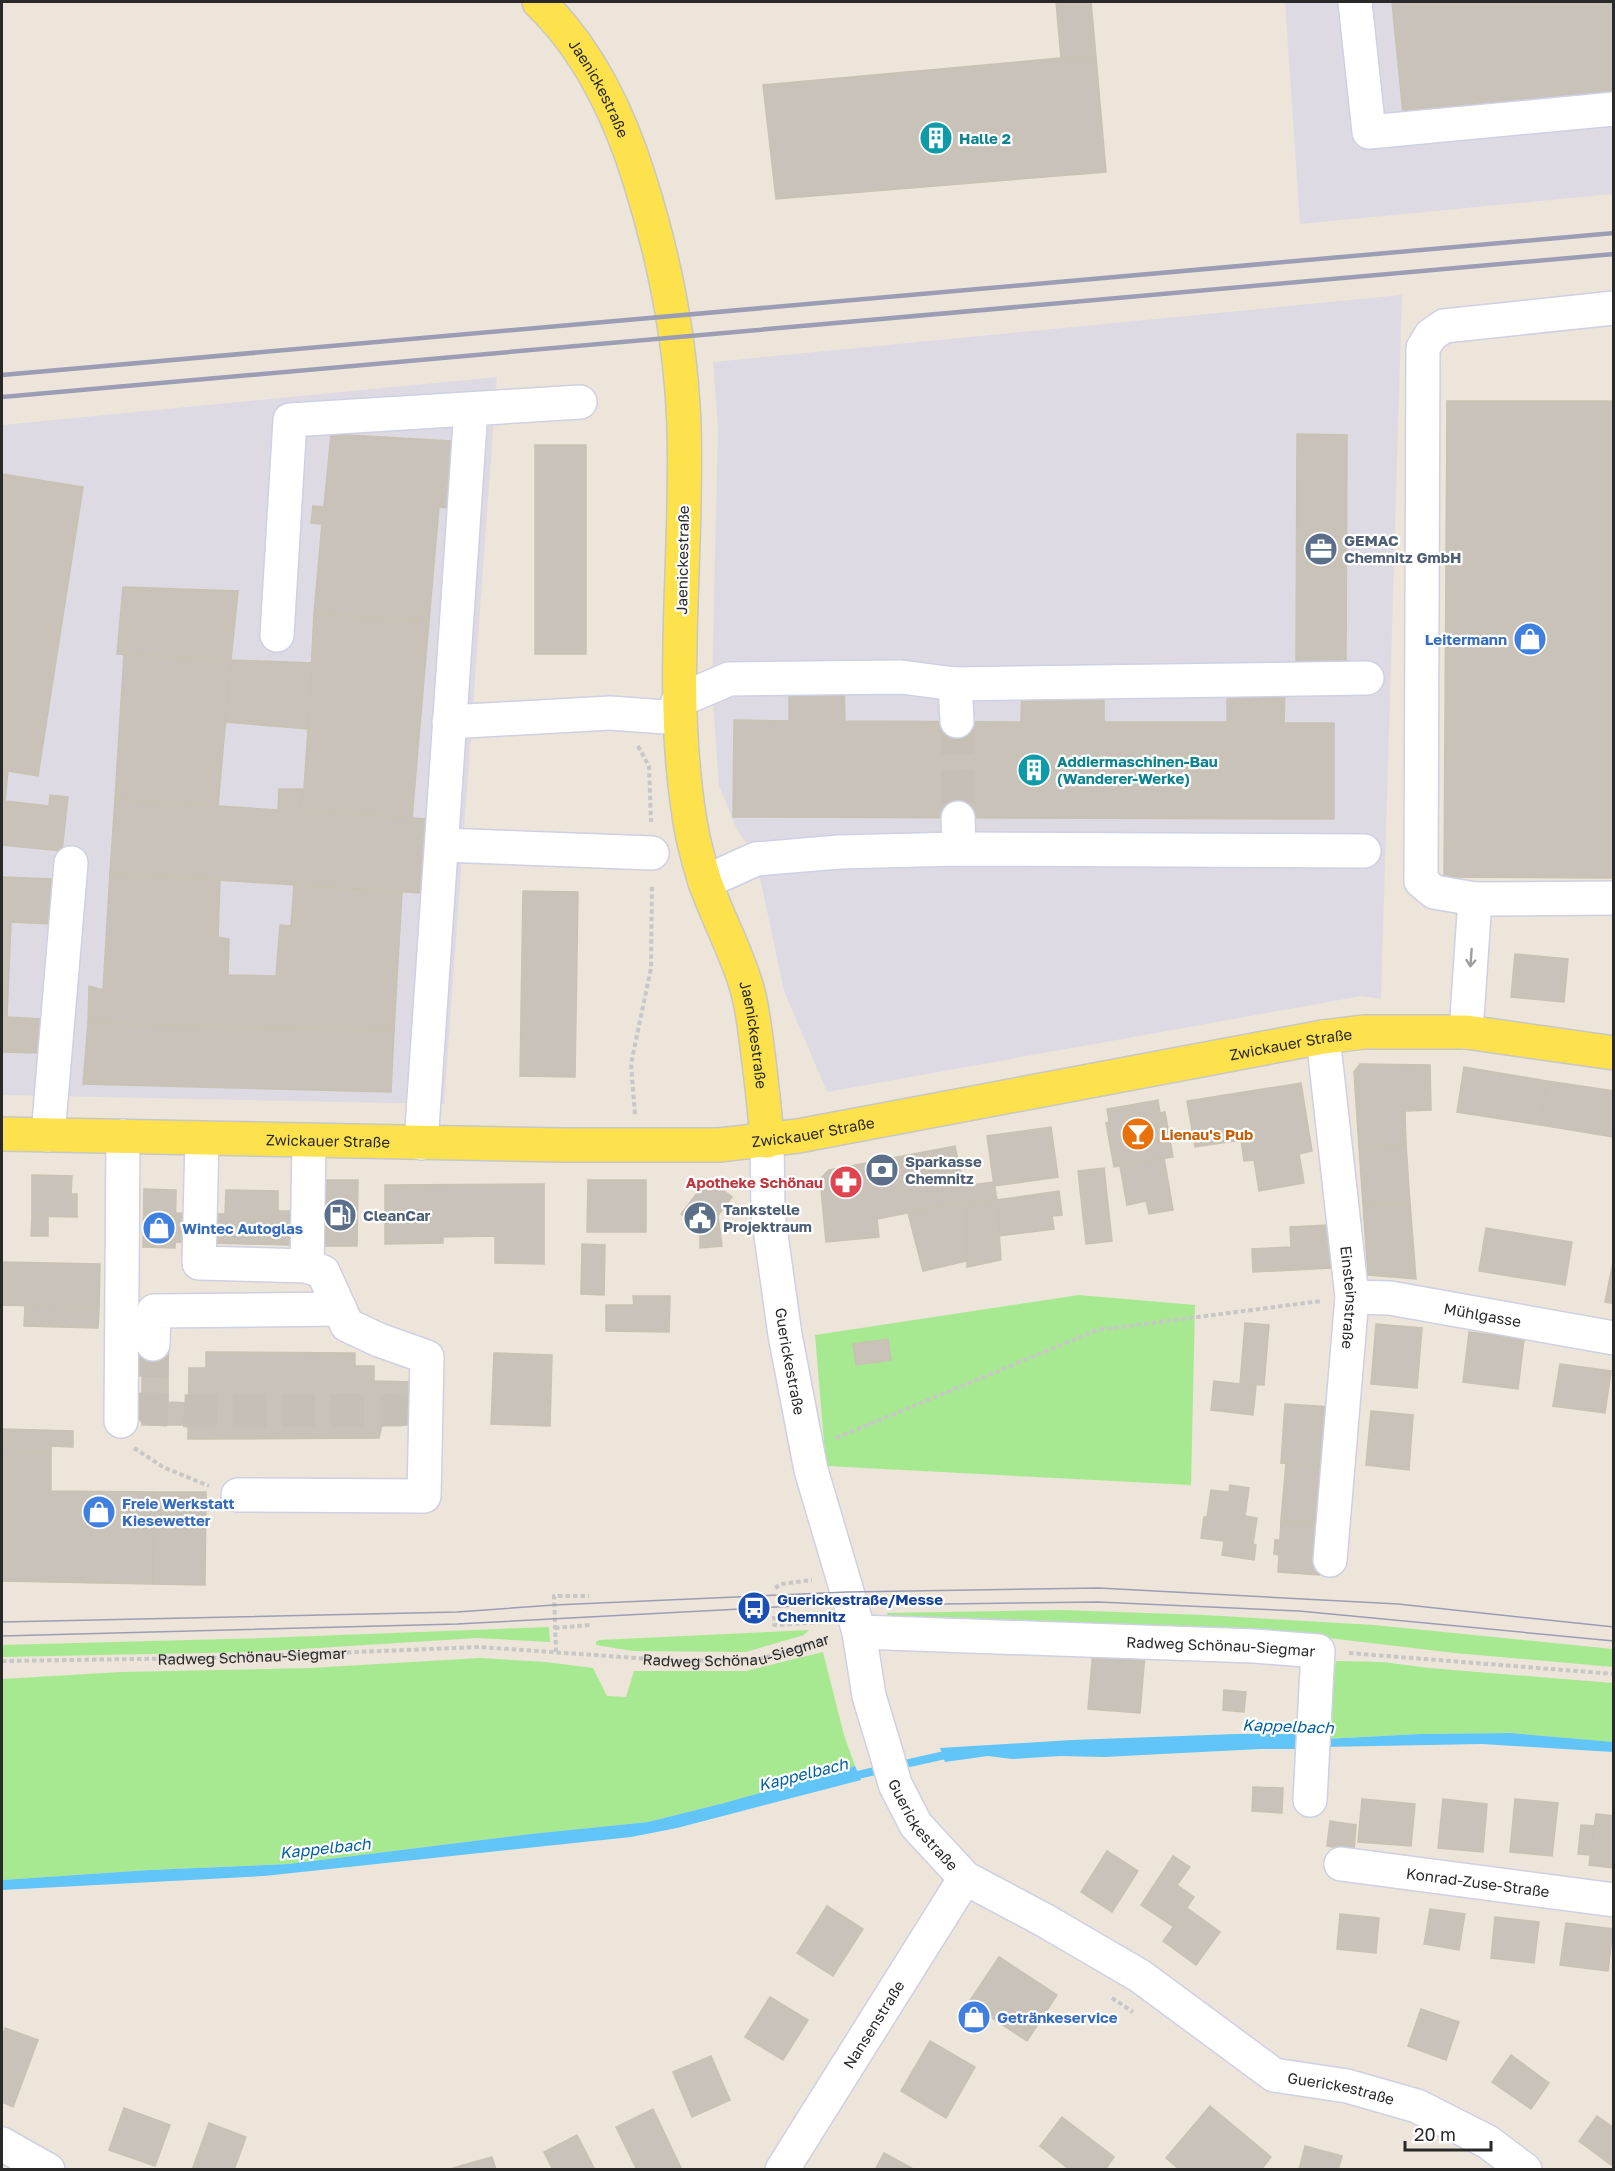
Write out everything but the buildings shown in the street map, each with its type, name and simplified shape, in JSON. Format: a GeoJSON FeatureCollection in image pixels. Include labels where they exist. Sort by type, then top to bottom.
{"type":"FeatureCollection","features":[{"type":"Feature","properties":{"kind":"main road","name":"Jaenickestraße"},"geometry":{"type":"LineString","coordinates":[[539,2],[579,51],[604,90],[622,128],[650,210],[670,300],[684,424],[683,574],[678,710],[687,806],[705,882],[741,971],[752,1007],[767,1141]]}},
{"type":"Feature","properties":{"kind":"main road","name":"Zwickauer Straße"},"geometry":{"type":"LineString","coordinates":[[2,1134],[421,1143],[719,1145],[767,1141],[848,1127],[1323,1037],[1364,1032],[1466,1032],[1614,1053]]}},
{"type":"Feature","properties":{"kind":"street"},"geometry":{"type":"LineString","coordinates":[[1355,2],[1369,132],[1614,109]]}},
{"type":"Feature","properties":{"kind":"street"},"geometry":{"type":"LineString","coordinates":[[1614,308],[1444,326],[1431,336],[1423,348],[1421,881],[1434,892],[1474,899],[1614,898]]}},
{"type":"Feature","properties":{"kind":"street"},"geometry":{"type":"LineString","coordinates":[[277,635],[290,420],[580,402]]}},
{"type":"Feature","properties":{"kind":"street"},"geometry":{"type":"LineString","coordinates":[[421,1143],[471,409]]}},
{"type":"Feature","properties":{"kind":"street"},"geometry":{"type":"LineString","coordinates":[[448,722],[678,710],[729,679],[902,677],[955,684],[1367,678]]}},
{"type":"Feature","properties":{"kind":"street"},"geometry":{"type":"LineString","coordinates":[[955,684],[957,722]]}},
{"type":"Feature","properties":{"kind":"street"},"geometry":{"type":"LineString","coordinates":[[705,882],[756,859],[839,852],[959,833],[1364,851]]}},
{"type":"Feature","properties":{"kind":"street"},"geometry":{"type":"LineString","coordinates":[[442,845],[652,853]]}},
{"type":"Feature","properties":{"kind":"street"},"geometry":{"type":"LineString","coordinates":[[48,1135],[71,863]]}},
{"type":"Feature","properties":{"kind":"street"},"geometry":{"type":"LineString","coordinates":[[1466,1032],[1474,899]]}},
{"type":"Feature","properties":{"kind":"street","name":"Einsteinstraße"},"geometry":{"type":"LineString","coordinates":[[1323,1037],[1352,1298],[1330,1560]]}},
{"type":"Feature","properties":{"kind":"street"},"geometry":{"type":"LineString","coordinates":[[121,1421],[123,1136]]}},
{"type":"Feature","properties":{"kind":"street"},"geometry":{"type":"LineString","coordinates":[[202,1139],[199,1263],[307,1266],[323,1272],[347,1325],[378,1340],[407,1366],[427,1357],[424,1496],[238,1495]]}},
{"type":"Feature","properties":{"kind":"street"},"geometry":{"type":"LineString","coordinates":[[307,1266],[309,1141]]}},
{"type":"Feature","properties":{"kind":"street","name":"Guerickestraße"},"geometry":{"type":"LineString","coordinates":[[767,1141],[768,1214],[789,1357],[806,1450],[816,1491],[857,1626],[869,1696],[895,1784],[916,1825],[965,1878],[1044,1920],[1140,1976],[1274,2075],[1347,2086],[1417,2106],[1488,2142],[1525,2169]]}},
{"type":"Feature","properties":{"kind":"street","name":"Mühlgasse"},"geometry":{"type":"LineString","coordinates":[[1352,1298],[1390,1298],[1614,1338]]}},
{"type":"Feature","properties":{"kind":"street"},"geometry":{"type":"LineString","coordinates":[[153,1344],[154,1311],[340,1309]]}},
{"type":"Feature","properties":{"kind":"street","name":"Radweg Schönau-Siegmar"},"geometry":{"type":"LineString","coordinates":[[857,1626],[1318,1651]]}},
{"type":"Feature","properties":{"kind":"street"},"geometry":{"type":"LineString","coordinates":[[1310,1800],[1318,1651]]}},
{"type":"Feature","properties":{"kind":"street","name":"Konrad-Zuse-Straße"},"geometry":{"type":"LineString","coordinates":[[1341,1864],[1614,1900]]}},
{"type":"Feature","properties":{"kind":"street","name":"Nansenstraße"},"geometry":{"type":"LineString","coordinates":[[782,2169],[965,1878]]}},
{"type":"Feature","properties":{"kind":"street"},"geometry":{"type":"LineString","coordinates":[[2,2144],[48,2169]]}},
{"type":"Feature","properties":{"kind":"path"},"geometry":{"type":"LineString","coordinates":[[636,742],[649,766],[652,853],[651,968],[631,1064],[638,1144]]}},
{"type":"Feature","properties":{"kind":"path"},"geometry":{"type":"LineString","coordinates":[[806,1450],[1097,1330],[1352,1298]]}},
{"type":"Feature","properties":{"kind":"path"},"geometry":{"type":"LineString","coordinates":[[121,1421],[129,1444],[163,1467],[213,1488],[238,1495]]}},
{"type":"Feature","properties":{"kind":"path"},"geometry":{"type":"LineString","coordinates":[[775,1588],[781,1584],[842,1577]]}},
{"type":"Feature","properties":{"kind":"path"},"geometry":{"type":"LineString","coordinates":[[556,1652],[554,1596],[589,1596]]}},
{"type":"Feature","properties":{"kind":"path"},"geometry":{"type":"LineString","coordinates":[[774,1616],[774,1625],[857,1626]]}},
{"type":"Feature","properties":{"kind":"path"},"geometry":{"type":"LineString","coordinates":[[555,1628],[590,1625]]}},
{"type":"Feature","properties":{"kind":"path","name":"Radweg Schönau-Siegmar"},"geometry":{"type":"LineString","coordinates":[[2,1661],[208,1658],[480,1647],[679,1661],[760,1659],[857,1626]]}},
{"type":"Feature","properties":{"kind":"path","name":"Radweg Schönau-Siegmar"},"geometry":{"type":"LineString","coordinates":[[1318,1651],[1614,1674]]}},
{"type":"Feature","properties":{"kind":"shaded area"},"geometry":{"type":"Polygon","coordinates":[[[1285,2],[1613,2],[1613,194],[1300,224],[1285,2]]]}},
{"type":"Feature","properties":{"kind":"shaded area"},"geometry":{"type":"Polygon","coordinates":[[[1402,295],[1381,999],[1362,996],[827,1092],[784,991],[756,859],[736,827],[719,786],[712,686],[718,427],[713,362],[1402,295]]]}},
{"type":"Feature","properties":{"kind":"shaded area"},"geometry":{"type":"Polygon","coordinates":[[[497,377],[444,1104],[2,1095],[2,425],[497,377]]]}},
{"type":"Feature","properties":{"kind":"green space"},"geometry":{"type":"Polygon","coordinates":[[[1079,1295],[1195,1305],[1191,1485],[826,1466],[815,1335],[1079,1295]]]}},
{"type":"Feature","properties":{"kind":"green space"},"geometry":{"type":"Polygon","coordinates":[[[1061,1610],[1204,1615],[1374,1625],[1613,1649],[1613,1667],[1455,1653],[1320,1637],[889,1627],[887,1613],[1061,1610]]]}},
{"type":"Feature","properties":{"kind":"green space"},"geometry":{"type":"Polygon","coordinates":[[[549,1627],[550,1642],[477,1638],[252,1652],[2,1657],[2,1645],[549,1627]]]}},
{"type":"Feature","properties":{"kind":"green space"},"geometry":{"type":"Polygon","coordinates":[[[809,1630],[804,1635],[746,1652],[633,1651],[596,1645],[599,1640],[809,1630]]]}},
{"type":"Feature","properties":{"kind":"green space"},"geometry":{"type":"Polygon","coordinates":[[[823,1652],[844,1735],[855,1766],[724,1803],[648,1822],[288,1864],[2,1880],[2,1679],[121,1672],[310,1668],[480,1658],[546,1662],[593,1668],[607,1696],[626,1697],[634,1671],[746,1671],[823,1652]]]}},
{"type":"Feature","properties":{"kind":"green space"},"geometry":{"type":"Polygon","coordinates":[[[1336,1661],[1383,1662],[1613,1683],[1613,1742],[1511,1733],[1420,1734],[1324,1739],[1336,1661]]]}},
{"type":"Feature","properties":{"kind":"water"},"geometry":{"type":"Polygon","coordinates":[[[1511,1733],[1614,1742],[1613,1752],[1482,1744],[1322,1747],[1324,1739],[1420,1734],[1511,1733]]]}},
{"type":"Feature","properties":{"kind":"water"},"geometry":{"type":"Polygon","coordinates":[[[1304,1734],[1301,1749],[1104,1757],[1060,1756],[1012,1759],[988,1756],[945,1762],[940,1748],[1072,1740],[1304,1734]]]}},
{"type":"Feature","properties":{"kind":"water"},"geometry":{"type":"Polygon","coordinates":[[[855,1766],[861,1780],[677,1828],[631,1837],[264,1876],[2,1890],[2,1880],[288,1864],[648,1822],[855,1766]]]}},
{"type":"Feature","properties":{"kind":"waterway","name":"Kappelbach"},"geometry":{"type":"LineString","coordinates":[[896,1766],[954,1753]]}},
{"type":"Feature","properties":{"kind":"waterway","name":"Kappelbach"},"geometry":{"type":"LineString","coordinates":[[849,1777],[884,1769]]}},
{"type":"Feature","properties":{"kind":"tunnel"},"geometry":{"type":"LineString","coordinates":[[957,721],[958,818]]}},
{"type":"Feature","properties":{"kind":"tunnel"},"geometry":{"type":"LineString","coordinates":[[153,1344],[151,1409],[188,1411],[399,1410],[404,1382]]}},
{"type":"Feature","properties":{"kind":"tram line"},"geometry":{"type":"LineString","coordinates":[[2,1622],[457,1612],[554,1605],[847,1592],[1099,1588],[1398,1604],[1614,1627]]}},
{"type":"Feature","properties":{"kind":"tram line"},"geometry":{"type":"LineString","coordinates":[[2,1636],[457,1624],[795,1606],[1098,1602],[1299,1611],[1614,1641]]}},
{"type":"Feature","properties":{"kind":"railway"},"geometry":{"type":"LineString","coordinates":[[2,375],[1614,233]]}},
{"type":"Feature","properties":{"kind":"railway"},"geometry":{"type":"LineString","coordinates":[[2,397],[1614,254]]}},
{"type":"Feature","properties":{"kind":"place","name":"Halle 2"},"geometry":{"type":"Point","coordinates":[936,138]}},
{"type":"Feature","properties":{"kind":"place","name":"GEMAC Chemnitz GmbH"},"geometry":{"type":"Point","coordinates":[1321,549]}},
{"type":"Feature","properties":{"kind":"place","name":"Leitermann"},"geometry":{"type":"Point","coordinates":[1530,639]}},
{"type":"Feature","properties":{"kind":"place","name":"Addiermaschinen-Bau (Wanderer-Werke)"},"geometry":{"type":"Point","coordinates":[1034,770]}},
{"type":"Feature","properties":{"kind":"place","name":"Lienau's Pub"},"geometry":{"type":"Point","coordinates":[1138,1134]}},
{"type":"Feature","properties":{"kind":"place","name":"Sparkasse Chemnitz"},"geometry":{"type":"Point","coordinates":[882,1170]}},
{"type":"Feature","properties":{"kind":"place","name":"Apotheke Schönau"},"geometry":{"type":"Point","coordinates":[846,1182]}},
{"type":"Feature","properties":{"kind":"place","name":"CleanCar"},"geometry":{"type":"Point","coordinates":[340,1215]}},
{"type":"Feature","properties":{"kind":"place","name":"Tankstelle Projektraum"},"geometry":{"type":"Point","coordinates":[700,1218]}},
{"type":"Feature","properties":{"kind":"place","name":"Wintec Autoglas"},"geometry":{"type":"Point","coordinates":[159,1228]}},
{"type":"Feature","properties":{"kind":"place","name":"Freie Werkstatt Kiesewetter"},"geometry":{"type":"Point","coordinates":[99,1512]}},
{"type":"Feature","properties":{"kind":"place","name":"Guerickestraße/Messe Chemnitz"},"geometry":{"type":"Point","coordinates":[754,1608]}},
{"type":"Feature","properties":{"kind":"place","name":"Getränkeservice"},"geometry":{"type":"Point","coordinates":[974,2017]}}]}
